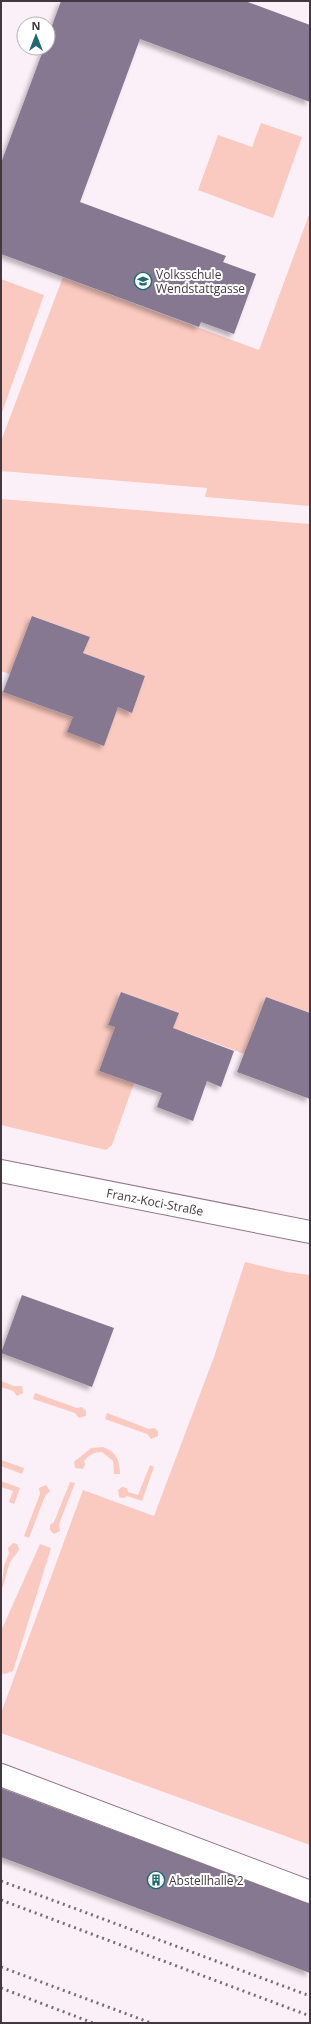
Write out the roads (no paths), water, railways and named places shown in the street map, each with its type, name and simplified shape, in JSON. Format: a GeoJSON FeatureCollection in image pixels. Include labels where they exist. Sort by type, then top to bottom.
{"type":"FeatureCollection","features":[{"type":"Feature","properties":{"kind":"street","name":"Franz-Koci-Straße"},"geometry":{"type":"LineString","coordinates":[[1,1171],[310,1232]]}},
{"type":"Feature","properties":{"kind":"street"},"geometry":{"type":"LineString","coordinates":[[1,1775],[310,1892]]}},
{"type":"Feature","properties":{"kind":"railway"},"geometry":{"type":"LineString","coordinates":[[1,1881],[310,1996]]}},
{"type":"Feature","properties":{"kind":"railway"},"geometry":{"type":"LineString","coordinates":[[1,1900],[310,2016]]}},
{"type":"Feature","properties":{"kind":"railway"},"geometry":{"type":"LineString","coordinates":[[1,1967],[151,2023]]}},
{"type":"Feature","properties":{"kind":"railway"},"geometry":{"type":"LineString","coordinates":[[1,1988],[93,2023]]}},
{"type":"Feature","properties":{"kind":"place","name":"Volksschule Wendstattgasse"},"geometry":{"type":"Point","coordinates":[143,281]}},
{"type":"Feature","properties":{"kind":"place","name":"Abstellhalle 2"},"geometry":{"type":"Point","coordinates":[156,1880]}}]}
